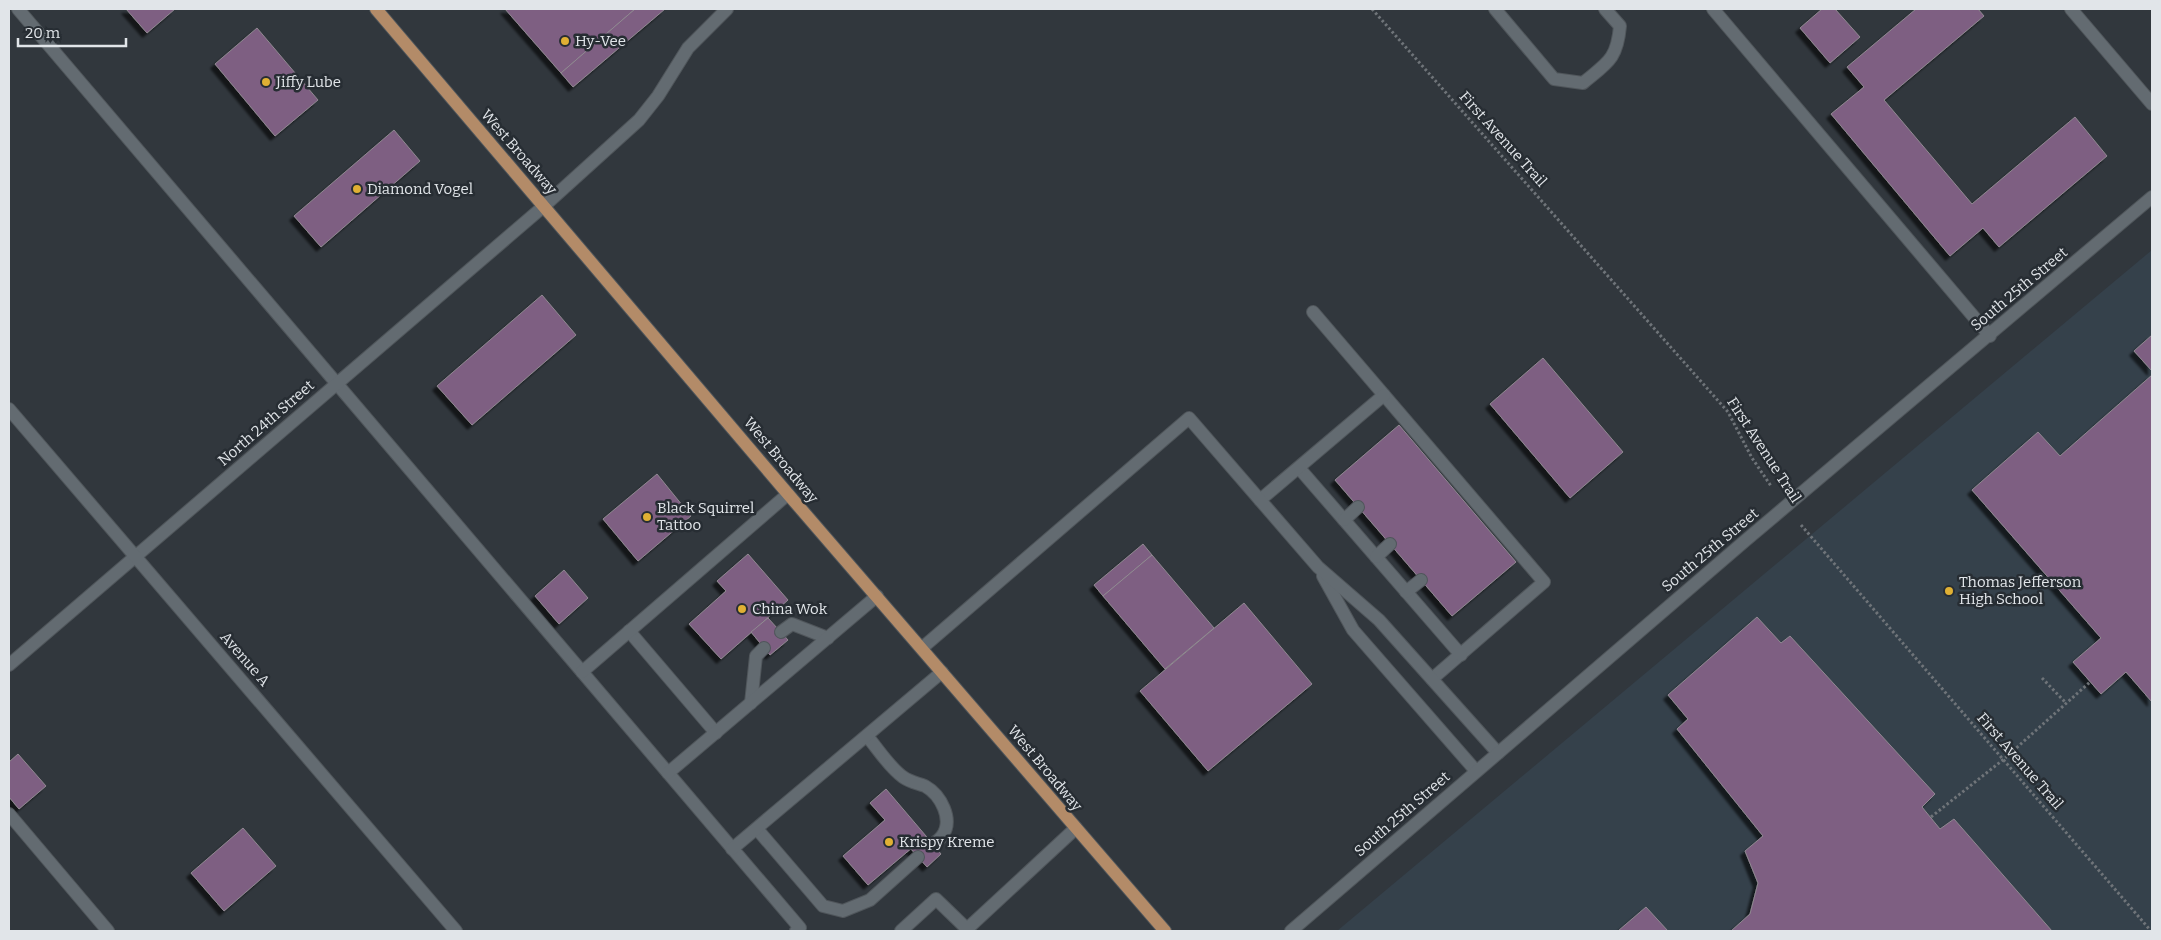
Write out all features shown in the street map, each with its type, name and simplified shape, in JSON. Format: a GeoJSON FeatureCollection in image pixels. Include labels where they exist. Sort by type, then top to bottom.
{"type":"FeatureCollection","features":[{"type":"Feature","properties":{"kind":"main road","name":"West Broadway"},"geometry":{"type":"LineString","coordinates":[[376,9],[788,494],[1165,931]]}},
{"type":"Feature","properties":{"kind":"street"},"geometry":{"type":"LineString","coordinates":[[18,9],[335,384],[800,928],[796,931]]}},
{"type":"Feature","properties":{"kind":"street","name":"North 24th Street"},"geometry":{"type":"LineString","coordinates":[[9,666],[544,206],[639,120],[658,96],[688,48],[727,9]]}},
{"type":"Feature","properties":{"kind":"street"},"geometry":{"type":"LineString","coordinates":[[1495,9],[1554,79],[1583,84],[1612,58],[1618,43],[1620,26],[1605,9]]}},
{"type":"Feature","properties":{"kind":"street"},"geometry":{"type":"LineString","coordinates":[[1712,9],[1990,336]]}},
{"type":"Feature","properties":{"kind":"street"},"geometry":{"type":"LineString","coordinates":[[2070,9],[2152,104]]}},
{"type":"Feature","properties":{"kind":"street","name":"South 25th Street"},"geometry":{"type":"LineString","coordinates":[[1290,931],[1785,507],[1990,336],[2152,197]]}},
{"type":"Feature","properties":{"kind":"street"},"geometry":{"type":"LineString","coordinates":[[1313,312],[1384,395],[1457,487],[1487,522],[1544,582],[1432,679]]}},
{"type":"Feature","properties":{"kind":"street"},"geometry":{"type":"LineString","coordinates":[[1260,500],[1384,395]]}},
{"type":"Feature","properties":{"kind":"street","name":"Avenue A"},"geometry":{"type":"LineString","coordinates":[[9,409],[456,931]]}},
{"type":"Feature","properties":{"kind":"street"},"geometry":{"type":"LineString","coordinates":[[922,648],[1189,418],[1318,567],[1379,620],[1498,753]]}},
{"type":"Feature","properties":{"kind":"street"},"geometry":{"type":"LineString","coordinates":[[1299,468],[1461,655]]}},
{"type":"Feature","properties":{"kind":"street"},"geometry":{"type":"LineString","coordinates":[[582,672],[788,494]]}},
{"type":"Feature","properties":{"kind":"street"},"geometry":{"type":"LineString","coordinates":[[1344,520],[1358,507]]}},
{"type":"Feature","properties":{"kind":"street"},"geometry":{"type":"LineString","coordinates":[[1376,557],[1390,544]]}},
{"type":"Feature","properties":{"kind":"street"},"geometry":{"type":"LineString","coordinates":[[1318,567],[1353,630],[1476,771]]}},
{"type":"Feature","properties":{"kind":"street"},"geometry":{"type":"LineString","coordinates":[[1406,592],[1421,580]]}},
{"type":"Feature","properties":{"kind":"street"},"geometry":{"type":"LineString","coordinates":[[668,773],[877,596]]}},
{"type":"Feature","properties":{"kind":"street"},"geometry":{"type":"LineString","coordinates":[[781,632],[792,624],[828,638]]}},
{"type":"Feature","properties":{"kind":"street"},"geometry":{"type":"LineString","coordinates":[[629,631],[716,732]]}},
{"type":"Feature","properties":{"kind":"street"},"geometry":{"type":"LineString","coordinates":[[751,703],[756,656],[764,648]]}},
{"type":"Feature","properties":{"kind":"street"},"geometry":{"type":"LineString","coordinates":[[732,849],[942,672]]}},
{"type":"Feature","properties":{"kind":"street"},"geometry":{"type":"LineString","coordinates":[[867,736],[902,776],[912,783],[925,786],[941,801],[946,814],[946,826],[942,836],[933,844]]}},
{"type":"Feature","properties":{"kind":"street"},"geometry":{"type":"LineString","coordinates":[[9,814],[108,931]]}},
{"type":"Feature","properties":{"kind":"street"},"geometry":{"type":"LineString","coordinates":[[901,931],[936,899],[967,928],[1076,828]]}},
{"type":"Feature","properties":{"kind":"street"},"geometry":{"type":"LineString","coordinates":[[758,829],[823,906],[842,911],[870,900],[918,857]]}},
{"type":"Feature","properties":{"kind":"path","name":"First Avenue Trail"},"geometry":{"type":"LineString","coordinates":[[1372,9],[1728,412],[1752,458],[1785,507],[2151,931]]}},
{"type":"Feature","properties":{"kind":"path"},"geometry":{"type":"LineString","coordinates":[[2042,678],[2066,703]]}},
{"type":"Feature","properties":{"kind":"path"},"geometry":{"type":"LineString","coordinates":[[1931,817],[2004,759],[2090,682]]}},
{"type":"Feature","properties":{"kind":"shaded area","name":"Thomas Jefferson High School"},"geometry":{"type":"Polygon","coordinates":[[[2152,250],[2152,931],[1337,931],[2152,250]]]}},
{"type":"Feature","properties":{"kind":"building"},"geometry":{"type":"Polygon","coordinates":[[[126,9],[175,9],[147,33],[126,9]]]}},
{"type":"Feature","properties":{"kind":"building","name":"Hy-Vee"},"geometry":{"type":"Polygon","coordinates":[[[505,9],[635,9],[561,73],[505,9]]]}},
{"type":"Feature","properties":{"kind":"building"},"geometry":{"type":"Polygon","coordinates":[[[635,9],[665,9],[573,87],[561,73],[635,9]]]}},
{"type":"Feature","properties":{"kind":"building"},"geometry":{"type":"Polygon","coordinates":[[[1822,9],[1835,9],[1860,37],[1830,63],[1800,28],[1822,9]]]}},
{"type":"Feature","properties":{"kind":"building"},"geometry":{"type":"Polygon","coordinates":[[[1916,9],[1978,9],[1984,16],[1884,100],[1972,204],[2075,117],[2107,156],[1999,247],[1983,228],[1950,256],[1831,114],[1864,87],[1847,67],[1916,9]]]}},
{"type":"Feature","properties":{"kind":"building","name":"Jiffy Lube"},"geometry":{"type":"Polygon","coordinates":[[[257,28],[318,100],[275,136],[215,64],[257,28]]]}},
{"type":"Feature","properties":{"kind":"building","name":"Diamond Vogel"},"geometry":{"type":"Polygon","coordinates":[[[394,130],[420,161],[321,247],[294,216],[394,130]]]}},
{"type":"Feature","properties":{"kind":"building"},"geometry":{"type":"Polygon","coordinates":[[[542,295],[576,335],[472,425],[437,386],[542,295]]]}},
{"type":"Feature","properties":{"kind":"building"},"geometry":{"type":"Polygon","coordinates":[[[2152,335],[2152,371],[2134,351],[2152,335]]]}},
{"type":"Feature","properties":{"kind":"building"},"geometry":{"type":"Polygon","coordinates":[[[1543,358],[1623,452],[1570,498],[1490,404],[1543,358]]]}},
{"type":"Feature","properties":{"kind":"building"},"geometry":{"type":"Polygon","coordinates":[[[2152,375],[2152,702],[2126,672],[2101,694],[2073,662],[2101,638],[1972,490],[2038,432],[2060,456],[2152,375]]]}},
{"type":"Feature","properties":{"kind":"building"},"geometry":{"type":"Polygon","coordinates":[[[1399,425],[1516,562],[1452,616],[1335,480],[1399,425]]]}},
{"type":"Feature","properties":{"kind":"building","name":"Black Squirrel Tattoo"},"geometry":{"type":"Polygon","coordinates":[[[657,474],[691,516],[638,561],[603,519],[657,474]]]}},
{"type":"Feature","properties":{"kind":"building"},"geometry":{"type":"Polygon","coordinates":[[[1143,544],[1152,555],[1103,596],[1094,585],[1143,544]]]}},
{"type":"Feature","properties":{"kind":"building","name":"China Wok"},"geometry":{"type":"Polygon","coordinates":[[[748,554],[788,600],[721,659],[689,624],[726,591],[717,581],[748,554]]]}},
{"type":"Feature","properties":{"kind":"building"},"geometry":{"type":"Polygon","coordinates":[[[1152,555],[1214,628],[1165,669],[1103,596],[1152,555]]]}},
{"type":"Feature","properties":{"kind":"building"},"geometry":{"type":"Polygon","coordinates":[[[564,570],[588,598],[559,624],[535,596],[564,570]]]}},
{"type":"Feature","properties":{"kind":"building"},"geometry":{"type":"Polygon","coordinates":[[[1244,603],[1312,684],[1208,771],[1140,691],[1244,603]]]}},
{"type":"Feature","properties":{"kind":"building"},"geometry":{"type":"Polygon","coordinates":[[[1757,617],[1781,643],[1790,636],[1935,794],[1922,807],[1940,829],[1954,819],[2052,931],[1731,931],[1750,914],[1758,883],[1745,851],[1763,836],[1677,729],[1688,719],[1668,695],[1757,617]]]}},
{"type":"Feature","properties":{"kind":"building"},"geometry":{"type":"Polygon","coordinates":[[[768,618],[788,640],[770,655],[751,632],[768,618]]]}},
{"type":"Feature","properties":{"kind":"building"},"geometry":{"type":"Polygon","coordinates":[[[18,754],[46,786],[19,809],[9,797],[9,762],[18,754]]]}},
{"type":"Feature","properties":{"kind":"building","name":"Krispy Kreme"},"geometry":{"type":"Polygon","coordinates":[[[886,789],[926,836],[868,885],[843,856],[885,820],[870,803],[886,789]]]}},
{"type":"Feature","properties":{"kind":"building"},"geometry":{"type":"Polygon","coordinates":[[[243,828],[276,866],[224,911],[191,873],[243,828]]]}},
{"type":"Feature","properties":{"kind":"building"},"geometry":{"type":"Polygon","coordinates":[[[926,836],[941,854],[927,867],[911,849],[926,836]]]}},
{"type":"Feature","properties":{"kind":"building"},"geometry":{"type":"Polygon","coordinates":[[[1646,907],[1668,931],[1618,931],[1646,907]]]}},
{"type":"Feature","properties":{"kind":"place","name":"Hy-Vee"},"geometry":{"type":"Point","coordinates":[565,41]}},
{"type":"Feature","properties":{"kind":"place","name":"Jiffy Lube"},"geometry":{"type":"Point","coordinates":[266,82]}},
{"type":"Feature","properties":{"kind":"place","name":"Diamond Vogel"},"geometry":{"type":"Point","coordinates":[357,189]}},
{"type":"Feature","properties":{"kind":"place","name":"Black Squirrel Tattoo"},"geometry":{"type":"Point","coordinates":[647,517]}},
{"type":"Feature","properties":{"kind":"place","name":"Thomas Jefferson High School"},"geometry":{"type":"Point","coordinates":[1949,591]}},
{"type":"Feature","properties":{"kind":"place","name":"China Wok"},"geometry":{"type":"Point","coordinates":[742,609]}},
{"type":"Feature","properties":{"kind":"place","name":"Krispy Kreme"},"geometry":{"type":"Point","coordinates":[889,842]}}]}
